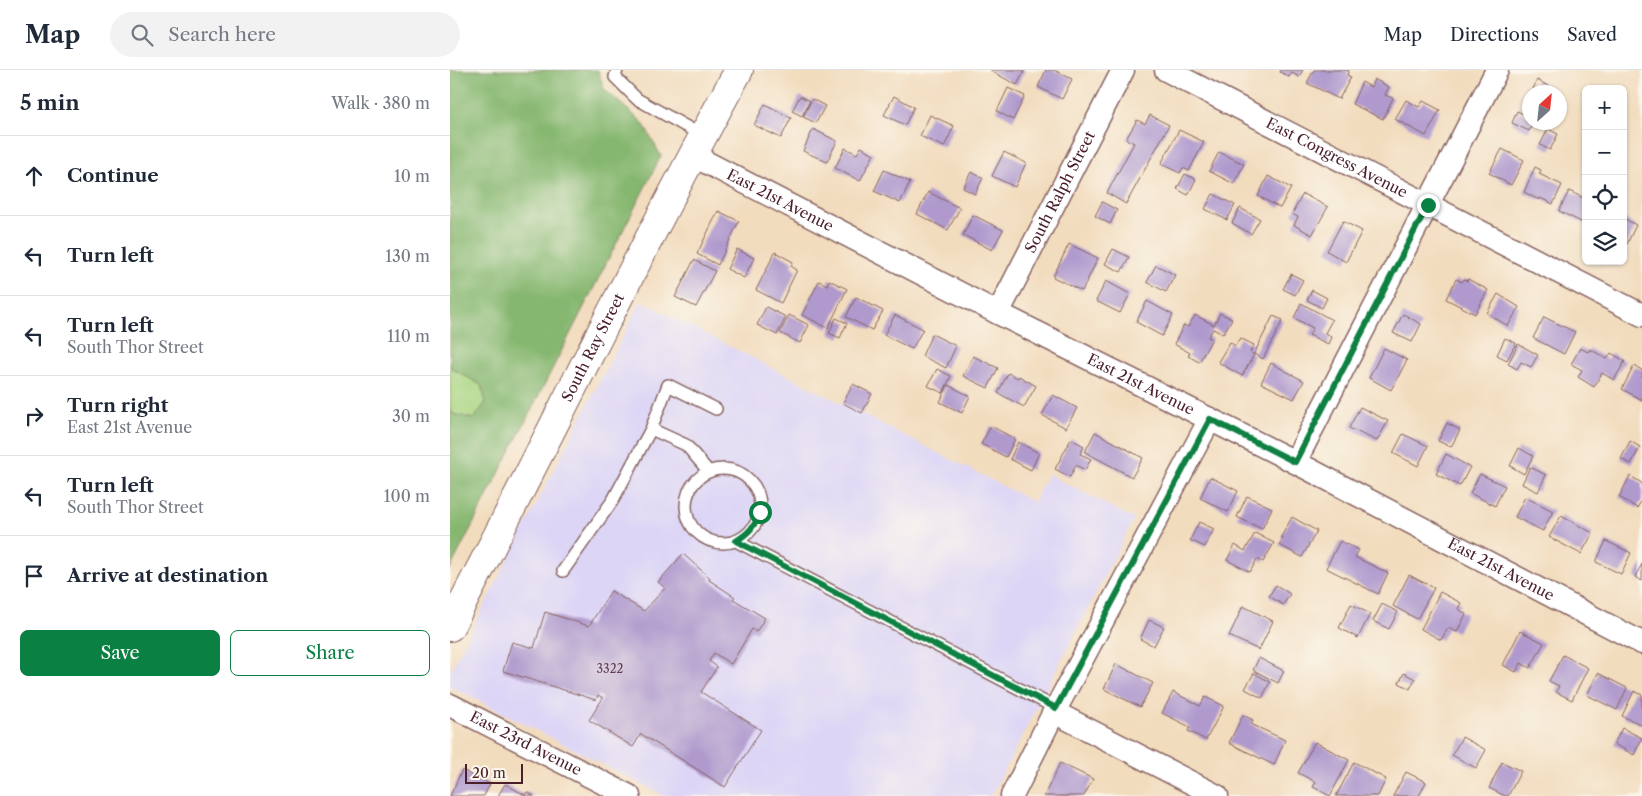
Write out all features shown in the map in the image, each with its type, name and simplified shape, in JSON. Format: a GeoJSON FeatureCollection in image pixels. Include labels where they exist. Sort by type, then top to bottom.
{"type":"FeatureCollection","features":[{"type":"Feature","properties":{"kind":"main road","name":"South Ray Street"},"geometry":{"type":"LineString","coordinates":[[450,627],[739,70]]}},
{"type":"Feature","properties":{"kind":"street","name":"South Ralph Street"},"geometry":{"type":"LineString","coordinates":[[998,313],[1123,70]]}},
{"type":"Feature","properties":{"kind":"street","name":"East Congress Avenue"},"geometry":{"type":"LineString","coordinates":[[1166,70],[1642,315]]}},
{"type":"Feature","properties":{"kind":"street"},"geometry":{"type":"LineString","coordinates":[[1295,462],[1497,70]]}},
{"type":"Feature","properties":{"kind":"street","name":"East 21st Avenue"},"geometry":{"type":"LineString","coordinates":[[698,146],[998,313],[1295,462],[1642,643]]}},
{"type":"Feature","properties":{"kind":"street"},"geometry":{"type":"LineString","coordinates":[[1012,796],[1055,710],[1210,419]]}},
{"type":"Feature","properties":{"kind":"street","name":"East 23rd Avenue"},"geometry":{"type":"LineString","coordinates":[[450,705],[629,796]]}},
{"type":"Feature","properties":{"kind":"street"},"geometry":{"type":"LineString","coordinates":[[1055,710],[1217,796]]}},
{"type":"Feature","properties":{"kind":"lane"},"geometry":{"type":"LineString","coordinates":[[617,70],[615,77],[637,99],[698,146]]}},
{"type":"Feature","properties":{"kind":"lane"},"geometry":{"type":"LineString","coordinates":[[563,571],[612,500],[651,428],[668,385],[716,409]]}},
{"type":"Feature","properties":{"kind":"lane"},"geometry":{"type":"LineString","coordinates":[[651,428],[686,445],[710,472]]}},
{"type":"Feature","properties":{"kind":"lane"},"geometry":{"type":"LineString","coordinates":[[722,469],[735,471],[746,477],[755,487],[759,499],[760,512],[755,524],[747,534],[736,541],[725,543],[713,542],[702,537],[688,519],[686,508],[687,496],[699,477],[710,472],[722,469]]}},
{"type":"Feature","properties":{"kind":"lane"},"geometry":{"type":"LineString","coordinates":[[736,541],[1055,710]]}},
{"type":"Feature","properties":{"kind":"shaded area"},"geometry":{"type":"Polygon","coordinates":[[[641,301],[1034,502],[1048,474],[1134,519],[991,796],[665,796],[450,686],[450,672],[641,301]]]}},
{"type":"Feature","properties":{"kind":"green space"},"geometry":{"type":"Polygon","coordinates":[[[450,70],[598,70],[604,89],[643,123],[661,156],[450,569],[450,409],[453,414],[474,419],[486,402],[481,385],[450,367],[450,70]]]}},
{"type":"Feature","properties":{"kind":"green space"},"geometry":{"type":"Polygon","coordinates":[[[450,367],[481,385],[486,402],[474,419],[453,414],[450,409],[450,367]]]}},
{"type":"Feature","properties":{"kind":"building"},"geometry":{"type":"Polygon","coordinates":[[[991,70],[1025,70],[1017,85],[991,70]]]}},
{"type":"Feature","properties":{"kind":"building"},"geometry":{"type":"Polygon","coordinates":[[[1046,70],[1054,70],[1072,79],[1062,99],[1038,87],[1046,70]]]}},
{"type":"Feature","properties":{"kind":"building"},"geometry":{"type":"Polygon","coordinates":[[[1281,70],[1303,70],[1299,77],[1292,73],[1289,77],[1280,72],[1281,70]]]}},
{"type":"Feature","properties":{"kind":"building"},"geometry":{"type":"Polygon","coordinates":[[[1314,70],[1349,70],[1347,75],[1351,77],[1339,99],[1307,83],[1314,70]]]}},
{"type":"Feature","properties":{"kind":"building"},"geometry":{"type":"Polygon","coordinates":[[[1374,79],[1389,87],[1385,95],[1393,98],[1383,119],[1352,104],[1362,82],[1371,87],[1374,79]]]}},
{"type":"Feature","properties":{"kind":"building"},"geometry":{"type":"Polygon","coordinates":[[[1537,80],[1546,85],[1535,85],[1537,80]]]}},
{"type":"Feature","properties":{"kind":"building"},"geometry":{"type":"Polygon","coordinates":[[[1008,88],[1025,96],[1013,120],[997,111],[1008,88]]]}},
{"type":"Feature","properties":{"kind":"building"},"geometry":{"type":"Polygon","coordinates":[[[800,96],[810,101],[802,116],[792,111],[800,96]]]}},
{"type":"Feature","properties":{"kind":"building"},"geometry":{"type":"Polygon","coordinates":[[[894,96],[914,107],[905,125],[884,115],[894,96]]]}},
{"type":"Feature","properties":{"kind":"building"},"geometry":{"type":"Polygon","coordinates":[[[812,99],[825,106],[816,123],[803,117],[812,99]]]}},
{"type":"Feature","properties":{"kind":"building"},"geometry":{"type":"Polygon","coordinates":[[[1406,100],[1419,107],[1423,101],[1440,110],[1426,136],[1395,119],[1406,100]]]}},
{"type":"Feature","properties":{"kind":"building"},"geometry":{"type":"Polygon","coordinates":[[[765,104],[791,118],[781,138],[754,125],[765,104]]]}},
{"type":"Feature","properties":{"kind":"building"},"geometry":{"type":"Polygon","coordinates":[[[1517,111],[1522,113],[1522,128],[1512,123],[1517,111]]]}},
{"type":"Feature","properties":{"kind":"building"},"geometry":{"type":"Polygon","coordinates":[[[930,115],[954,126],[944,147],[920,136],[930,115]]]}},
{"type":"Feature","properties":{"kind":"building"},"geometry":{"type":"Polygon","coordinates":[[[1150,115],[1169,125],[1126,204],[1107,193],[1134,143],[1126,139],[1137,120],[1145,124],[1150,115]]]}},
{"type":"Feature","properties":{"kind":"building"},"geometry":{"type":"Polygon","coordinates":[[[813,129],[837,141],[827,162],[803,151],[813,129]]]}},
{"type":"Feature","properties":{"kind":"building"},"geometry":{"type":"Polygon","coordinates":[[[1179,130],[1204,142],[1189,171],[1183,168],[1180,173],[1161,164],[1179,130]]]}},
{"type":"Feature","properties":{"kind":"building"},"geometry":{"type":"Polygon","coordinates":[[[1548,130],[1558,134],[1550,150],[1540,145],[1548,130]]]}},
{"type":"Feature","properties":{"kind":"building"},"geometry":{"type":"Polygon","coordinates":[[[861,147],[874,154],[860,181],[835,168],[845,148],[857,154],[861,147]]]}},
{"type":"Feature","properties":{"kind":"building"},"geometry":{"type":"Polygon","coordinates":[[[1502,149],[1524,160],[1511,185],[1489,173],[1502,149]]]}},
{"type":"Feature","properties":{"kind":"building"},"geometry":{"type":"Polygon","coordinates":[[[1004,152],[1026,163],[1015,187],[992,176],[1004,152]]]}},
{"type":"Feature","properties":{"kind":"building"},"geometry":{"type":"Polygon","coordinates":[[[1219,152],[1244,164],[1234,184],[1209,171],[1219,152]]]}},
{"type":"Feature","properties":{"kind":"building"},"geometry":{"type":"Polygon","coordinates":[[[1535,167],[1541,170],[1539,174],[1562,185],[1553,204],[1540,198],[1539,200],[1524,192],[1535,167]]]}},
{"type":"Feature","properties":{"kind":"building"},"geometry":{"type":"Polygon","coordinates":[[[884,170],[910,182],[900,203],[874,191],[884,170]]]}},
{"type":"Feature","properties":{"kind":"building"},"geometry":{"type":"Polygon","coordinates":[[[971,172],[983,178],[975,194],[963,188],[971,172]]]}},
{"type":"Feature","properties":{"kind":"building"},"geometry":{"type":"Polygon","coordinates":[[[1185,174],[1196,179],[1188,195],[1177,189],[1185,174]]]}},
{"type":"Feature","properties":{"kind":"building"},"geometry":{"type":"Polygon","coordinates":[[[1268,176],[1291,188],[1280,208],[1258,196],[1268,176]]]}},
{"type":"Feature","properties":{"kind":"building"},"geometry":{"type":"Polygon","coordinates":[[[1569,191],[1582,197],[1582,222],[1559,211],[1569,191]]]}},
{"type":"Feature","properties":{"kind":"building"},"geometry":{"type":"Polygon","coordinates":[[[928,192],[960,208],[948,230],[917,214],[928,192]]]}},
{"type":"Feature","properties":{"kind":"building"},"geometry":{"type":"Polygon","coordinates":[[[1213,194],[1235,205],[1227,220],[1205,209],[1213,194]]]}},
{"type":"Feature","properties":{"kind":"building"},"geometry":{"type":"Polygon","coordinates":[[[1303,194],[1328,207],[1312,235],[1294,225],[1298,217],[1292,214],[1303,194]]]}},
{"type":"Feature","properties":{"kind":"building"},"geometry":{"type":"Polygon","coordinates":[[[1102,202],[1117,210],[1110,224],[1095,216],[1102,202]]]}},
{"type":"Feature","properties":{"kind":"building"},"geometry":{"type":"Polygon","coordinates":[[[1240,208],[1260,219],[1251,234],[1232,223],[1240,208]]]}},
{"type":"Feature","properties":{"kind":"building"},"geometry":{"type":"Polygon","coordinates":[[[718,211],[739,221],[718,265],[697,254],[718,211]]]}},
{"type":"Feature","properties":{"kind":"building"},"geometry":{"type":"Polygon","coordinates":[[[973,215],[1003,230],[992,250],[963,235],[973,215]]]}},
{"type":"Feature","properties":{"kind":"building"},"geometry":{"type":"Polygon","coordinates":[[[1627,220],[1636,225],[1627,244],[1627,220]]]}},
{"type":"Feature","properties":{"kind":"building"},"geometry":{"type":"Polygon","coordinates":[[[1343,221],[1362,231],[1346,262],[1327,251],[1343,221]]]}},
{"type":"Feature","properties":{"kind":"building"},"geometry":{"type":"Polygon","coordinates":[[[1069,244],[1098,258],[1082,291],[1053,277],[1069,244]]]}},
{"type":"Feature","properties":{"kind":"building"},"geometry":{"type":"Polygon","coordinates":[[[737,249],[754,258],[744,278],[727,269],[737,249]]]}},
{"type":"Feature","properties":{"kind":"building"},"geometry":{"type":"Polygon","coordinates":[[[1113,249],[1129,257],[1121,272],[1105,264],[1113,249]]]}},
{"type":"Feature","properties":{"kind":"building"},"geometry":{"type":"Polygon","coordinates":[[[775,252],[793,262],[791,266],[797,270],[781,303],[756,290],[775,252]]]}},
{"type":"Feature","properties":{"kind":"building"},"geometry":{"type":"Polygon","coordinates":[[[694,260],[715,271],[696,307],[675,297],[694,260]]]}},
{"type":"Feature","properties":{"kind":"building"},"geometry":{"type":"Polygon","coordinates":[[[1156,265],[1175,275],[1166,292],[1147,282],[1156,265]]]}},
{"type":"Feature","properties":{"kind":"building"},"geometry":{"type":"Polygon","coordinates":[[[1291,274],[1303,280],[1295,295],[1283,289],[1291,274]]]}},
{"type":"Feature","properties":{"kind":"building"},"geometry":{"type":"Polygon","coordinates":[[[1456,279],[1462,282],[1464,279],[1467,281],[1468,279],[1488,290],[1475,314],[1446,299],[1456,279]]]}},
{"type":"Feature","properties":{"kind":"building"},"geometry":{"type":"Polygon","coordinates":[[[829,280],[847,289],[828,328],[802,315],[819,281],[827,285],[829,280]]]}},
{"type":"Feature","properties":{"kind":"building"},"geometry":{"type":"Polygon","coordinates":[[[1106,281],[1130,294],[1120,313],[1096,301],[1106,281]]]}},
{"type":"Feature","properties":{"kind":"building"},"geometry":{"type":"Polygon","coordinates":[[[1312,290],[1327,298],[1322,308],[1307,300],[1312,290]]]}},
{"type":"Feature","properties":{"kind":"building"},"geometry":{"type":"Polygon","coordinates":[[[1498,294],[1519,307],[1508,326],[1487,313],[1498,294]]]}},
{"type":"Feature","properties":{"kind":"building"},"geometry":{"type":"Polygon","coordinates":[[[856,297],[883,311],[872,330],[846,317],[856,297]]]}},
{"type":"Feature","properties":{"kind":"building"},"geometry":{"type":"Polygon","coordinates":[[[1147,301],[1173,315],[1162,336],[1136,322],[1147,301]]]}},
{"type":"Feature","properties":{"kind":"building"},"geometry":{"type":"Polygon","coordinates":[[[1301,303],[1332,320],[1325,333],[1331,337],[1328,344],[1309,335],[1313,328],[1294,318],[1301,303]]]}},
{"type":"Feature","properties":{"kind":"building"},"geometry":{"type":"Polygon","coordinates":[[[766,307],[786,317],[777,335],[757,325],[766,307]]]}},
{"type":"Feature","properties":{"kind":"building"},"geometry":{"type":"Polygon","coordinates":[[[1220,313],[1232,319],[1223,334],[1213,329],[1208,337],[1212,339],[1199,362],[1188,356],[1190,353],[1174,344],[1184,325],[1188,327],[1195,315],[1214,325],[1220,313]]]}},
{"type":"Feature","properties":{"kind":"building"},"geometry":{"type":"Polygon","coordinates":[[[1403,314],[1421,324],[1412,342],[1393,333],[1403,314]]]}},
{"type":"Feature","properties":{"kind":"building"},"geometry":{"type":"Polygon","coordinates":[[[789,315],[809,325],[800,343],[780,333],[789,315]]]}},
{"type":"Feature","properties":{"kind":"building"},"geometry":{"type":"Polygon","coordinates":[[[895,315],[923,329],[912,349],[884,335],[895,315]]]}},
{"type":"Feature","properties":{"kind":"building"},"geometry":{"type":"Polygon","coordinates":[[[1273,316],[1283,320],[1263,359],[1254,354],[1273,316]]]}},
{"type":"Feature","properties":{"kind":"building"},"geometry":{"type":"Polygon","coordinates":[[[1544,317],[1575,332],[1564,354],[1533,338],[1544,317]]]}},
{"type":"Feature","properties":{"kind":"building"},"geometry":{"type":"Polygon","coordinates":[[[836,318],[847,323],[840,338],[829,333],[836,318]]]}},
{"type":"Feature","properties":{"kind":"building"},"geometry":{"type":"Polygon","coordinates":[[[932,334],[956,346],[946,368],[922,356],[932,334]]]}},
{"type":"Feature","properties":{"kind":"building"},"geometry":{"type":"Polygon","coordinates":[[[1240,338],[1254,345],[1250,352],[1254,355],[1242,376],[1218,362],[1230,342],[1235,346],[1240,338]]]}},
{"type":"Feature","properties":{"kind":"building"},"geometry":{"type":"Polygon","coordinates":[[[1505,338],[1516,343],[1507,360],[1497,355],[1505,338]]]}},
{"type":"Feature","properties":{"kind":"building"},"geometry":{"type":"Polygon","coordinates":[[[1518,344],[1538,355],[1531,367],[1521,362],[1517,369],[1508,364],[1518,344]]]}},
{"type":"Feature","properties":{"kind":"building"},"geometry":{"type":"Polygon","coordinates":[[[1384,348],[1407,360],[1391,390],[1369,378],[1384,348]]]}},
{"type":"Feature","properties":{"kind":"building"},"geometry":{"type":"Polygon","coordinates":[[[1580,348],[1588,352],[1590,349],[1607,359],[1611,353],[1625,361],[1614,380],[1602,373],[1594,387],[1578,377],[1582,370],[1571,364],[1580,348]]]}},
{"type":"Feature","properties":{"kind":"building"},"geometry":{"type":"Polygon","coordinates":[[[973,356],[998,368],[988,388],[963,376],[973,356]]]}},
{"type":"Feature","properties":{"kind":"building"},"geometry":{"type":"Polygon","coordinates":[[[1271,363],[1304,381],[1294,399],[1261,383],[1271,363]]]}},
{"type":"Feature","properties":{"kind":"building"},"geometry":{"type":"Polygon","coordinates":[[[1634,366],[1642,370],[1642,400],[1622,389],[1634,366]]]}},
{"type":"Feature","properties":{"kind":"building"},"geometry":{"type":"Polygon","coordinates":[[[937,369],[951,376],[943,393],[928,386],[937,369]]]}},
{"type":"Feature","properties":{"kind":"building"},"geometry":{"type":"Polygon","coordinates":[[[1008,373],[1018,378],[1019,376],[1036,386],[1024,407],[998,393],[1008,373]]]}},
{"type":"Feature","properties":{"kind":"building"},"geometry":{"type":"Polygon","coordinates":[[[853,384],[872,394],[862,413],[843,403],[853,384]]]}},
{"type":"Feature","properties":{"kind":"building"},"geometry":{"type":"Polygon","coordinates":[[[948,385],[970,396],[962,413],[940,402],[948,385]]]}},
{"type":"Feature","properties":{"kind":"building"},"geometry":{"type":"Polygon","coordinates":[[[1053,395],[1077,408],[1066,428],[1042,415],[1053,395]]]}},
{"type":"Feature","properties":{"kind":"building"},"geometry":{"type":"Polygon","coordinates":[[[1360,407],[1388,421],[1377,441],[1349,428],[1360,407]]]}},
{"type":"Feature","properties":{"kind":"building"},"geometry":{"type":"Polygon","coordinates":[[[1447,423],[1460,430],[1451,447],[1438,441],[1447,423]]]}},
{"type":"Feature","properties":{"kind":"building"},"geometry":{"type":"Polygon","coordinates":[[[991,426],[1015,439],[1006,457],[981,444],[991,426]]]}},
{"type":"Feature","properties":{"kind":"building"},"geometry":{"type":"Polygon","coordinates":[[[1095,432],[1143,458],[1132,477],[1085,452],[1095,432]]]}},
{"type":"Feature","properties":{"kind":"building"},"geometry":{"type":"Polygon","coordinates":[[[1403,434],[1428,446],[1418,466],[1393,453],[1403,434]]]}},
{"type":"Feature","properties":{"kind":"building"},"geometry":{"type":"Polygon","coordinates":[[[1071,439],[1084,446],[1080,454],[1091,459],[1085,470],[1076,465],[1070,477],[1055,469],[1071,439]]]}},
{"type":"Feature","properties":{"kind":"building"},"geometry":{"type":"Polygon","coordinates":[[[1630,441],[1640,447],[1631,464],[1621,459],[1630,441]]]}},
{"type":"Feature","properties":{"kind":"building"},"geometry":{"type":"Polygon","coordinates":[[[1018,442],[1039,453],[1031,470],[1010,459],[1018,442]]]}},
{"type":"Feature","properties":{"kind":"building"},"geometry":{"type":"Polygon","coordinates":[[[1519,448],[1533,456],[1524,474],[1510,466],[1519,448]]]}},
{"type":"Feature","properties":{"kind":"building"},"geometry":{"type":"Polygon","coordinates":[[[1446,454],[1470,467],[1460,486],[1436,474],[1446,454]]]}},
{"type":"Feature","properties":{"kind":"building"},"geometry":{"type":"Polygon","coordinates":[[[1530,467],[1546,475],[1538,492],[1522,484],[1530,467]]]}},
{"type":"Feature","properties":{"kind":"building"},"geometry":{"type":"Polygon","coordinates":[[[1480,474],[1505,486],[1495,506],[1470,493],[1480,474]]]}},
{"type":"Feature","properties":{"kind":"building"},"geometry":{"type":"Polygon","coordinates":[[[1630,476],[1642,483],[1642,500],[1637,508],[1619,497],[1630,476]]]}},
{"type":"Feature","properties":{"kind":"building"},"geometry":{"type":"Polygon","coordinates":[[[1210,477],[1238,491],[1228,512],[1200,498],[1210,477]]]}},
{"type":"Feature","properties":{"kind":"building"},"geometry":{"type":"Polygon","coordinates":[[[1247,496],[1272,508],[1262,529],[1237,517],[1247,496]]]}},
{"type":"Feature","properties":{"kind":"building"},"geometry":{"type":"Polygon","coordinates":[[[1525,497],[1553,511],[1543,531],[1515,517],[1525,497]]]}},
{"type":"Feature","properties":{"kind":"building"},"geometry":{"type":"Polygon","coordinates":[[[1561,516],[1593,533],[1581,554],[1549,537],[1561,516]]]}},
{"type":"Feature","properties":{"kind":"building"},"geometry":{"type":"Polygon","coordinates":[[[1292,517],[1317,531],[1302,557],[1279,545],[1283,538],[1281,537],[1292,517]]]}},
{"type":"Feature","properties":{"kind":"building"},"geometry":{"type":"Polygon","coordinates":[[[1199,522],[1214,529],[1205,547],[1190,540],[1199,522]]]}},
{"type":"Feature","properties":{"kind":"building"},"geometry":{"type":"Polygon","coordinates":[[[1255,533],[1274,543],[1263,562],[1257,559],[1250,572],[1227,560],[1235,545],[1245,551],[1255,533]]]}},
{"type":"Feature","properties":{"kind":"building"},"geometry":{"type":"Polygon","coordinates":[[[1340,541],[1359,550],[1355,557],[1388,573],[1378,594],[1326,568],[1340,541]]]}},
{"type":"Feature","properties":{"kind":"building"},"geometry":{"type":"Polygon","coordinates":[[[1606,541],[1631,553],[1621,574],[1596,562],[1606,541]]]}},
{"type":"Feature","properties":{"kind":"building"},"geometry":{"type":"Polygon","coordinates":[[[683,554],[710,578],[709,580],[735,597],[733,599],[765,618],[756,632],[752,629],[731,664],[714,653],[709,661],[717,667],[701,692],[761,730],[725,787],[641,734],[633,747],[589,720],[603,698],[598,695],[596,700],[503,671],[512,642],[534,648],[545,612],[589,626],[611,591],[644,611],[665,588],[658,582],[683,554]]]}},
{"type":"Feature","properties":{"kind":"building"},"geometry":{"type":"Polygon","coordinates":[[[1642,564],[1642,581],[1635,577],[1642,564]]]}},
{"type":"Feature","properties":{"kind":"building"},"geometry":{"type":"Polygon","coordinates":[[[1409,575],[1434,588],[1417,619],[1393,606],[1409,575]]]}},
{"type":"Feature","properties":{"kind":"building"},"geometry":{"type":"Polygon","coordinates":[[[1276,585],[1290,594],[1283,605],[1269,596],[1276,585]]]}},
{"type":"Feature","properties":{"kind":"building"},"geometry":{"type":"Polygon","coordinates":[[[1440,592],[1461,603],[1458,609],[1466,614],[1457,632],[1448,628],[1441,640],[1421,629],[1440,592]]]}},
{"type":"Feature","properties":{"kind":"building"},"geometry":{"type":"Polygon","coordinates":[[[1351,604],[1370,614],[1358,638],[1339,628],[1351,604]]]}},
{"type":"Feature","properties":{"kind":"building"},"geometry":{"type":"Polygon","coordinates":[[[1382,604],[1398,612],[1389,629],[1373,621],[1382,604]]]}},
{"type":"Feature","properties":{"kind":"building"},"geometry":{"type":"Polygon","coordinates":[[[1243,606],[1273,621],[1259,650],[1229,636],[1243,606]]]}},
{"type":"Feature","properties":{"kind":"building"},"geometry":{"type":"Polygon","coordinates":[[[1149,620],[1164,627],[1154,646],[1140,639],[1149,620]]]}},
{"type":"Feature","properties":{"kind":"building"},"geometry":{"type":"Polygon","coordinates":[[[1520,631],[1544,643],[1530,668],[1521,663],[1516,672],[1503,665],[1520,631]]]}},
{"type":"Feature","properties":{"kind":"building"},"geometry":{"type":"Polygon","coordinates":[[[1563,655],[1588,668],[1572,700],[1556,692],[1559,686],[1549,681],[1563,655]]]}},
{"type":"Feature","properties":{"kind":"building"},"geometry":{"type":"Polygon","coordinates":[[[1259,658],[1284,671],[1278,683],[1253,670],[1259,658]]]}},
{"type":"Feature","properties":{"kind":"building"},"geometry":{"type":"Polygon","coordinates":[[[1116,664],[1153,683],[1140,707],[1104,689],[1116,664]]]}},
{"type":"Feature","properties":{"kind":"building"},"geometry":{"type":"Polygon","coordinates":[[[1254,673],[1270,682],[1262,698],[1245,689],[1254,673]]]}},
{"type":"Feature","properties":{"kind":"building"},"geometry":{"type":"Polygon","coordinates":[[[1404,673],[1415,679],[1410,689],[1399,683],[1404,673]]]}},
{"type":"Feature","properties":{"kind":"building"},"geometry":{"type":"Polygon","coordinates":[[[1598,673],[1627,688],[1617,710],[1587,695],[1598,673]]]}},
{"type":"Feature","properties":{"kind":"building"},"geometry":{"type":"Polygon","coordinates":[[[1634,691],[1642,695],[1642,725],[1622,716],[1634,691]]]}},
{"type":"Feature","properties":{"kind":"building"},"geometry":{"type":"Polygon","coordinates":[[[1173,692],[1200,706],[1205,697],[1224,706],[1206,740],[1188,731],[1190,727],[1162,713],[1173,692]]]}},
{"type":"Feature","properties":{"kind":"building"},"geometry":{"type":"Polygon","coordinates":[[[1243,715],[1253,720],[1251,724],[1285,740],[1274,765],[1229,743],[1243,715]]]}},
{"type":"Feature","properties":{"kind":"building"},"geometry":{"type":"Polygon","coordinates":[[[1622,728],[1642,738],[1634,755],[1614,744],[1622,728]]]}},
{"type":"Feature","properties":{"kind":"building"},"geometry":{"type":"Polygon","coordinates":[[[1462,737],[1486,750],[1476,768],[1452,755],[1462,737]]]}},
{"type":"Feature","properties":{"kind":"building"},"geometry":{"type":"Polygon","coordinates":[[[1315,742],[1349,760],[1330,796],[1313,787],[1316,782],[1298,773],[1315,742]]]}},
{"type":"Feature","properties":{"kind":"building"},"geometry":{"type":"Polygon","coordinates":[[[1354,762],[1386,779],[1378,796],[1336,796],[1354,762]]]}},
{"type":"Feature","properties":{"kind":"building"},"geometry":{"type":"Polygon","coordinates":[[[1502,762],[1521,771],[1508,796],[1489,788],[1502,762]]]}},
{"type":"Feature","properties":{"kind":"building"},"geometry":{"type":"Polygon","coordinates":[[[1060,763],[1093,779],[1084,796],[1044,796],[1060,763]]]}},
{"type":"Feature","properties":{"kind":"building"},"geometry":{"type":"Polygon","coordinates":[[[462,770],[490,784],[484,796],[450,796],[462,770]]]}},
{"type":"Feature","properties":{"kind":"building"},"geometry":{"type":"Polygon","coordinates":[[[1406,772],[1426,782],[1419,796],[1393,796],[1406,772]]]}},
{"type":"Feature","properties":{"kind":"building"},"geometry":{"type":"Polygon","coordinates":[[[505,784],[525,795],[527,792],[534,796],[498,796],[505,784]]]}},
{"type":"Feature","properties":{"kind":"route"},"geometry":{"type":"LineString","coordinates":[[760,512],[755,524],[747,534],[736,541],[1056,708],[1210,419],[1295,462],[1428,205]]}}]}
